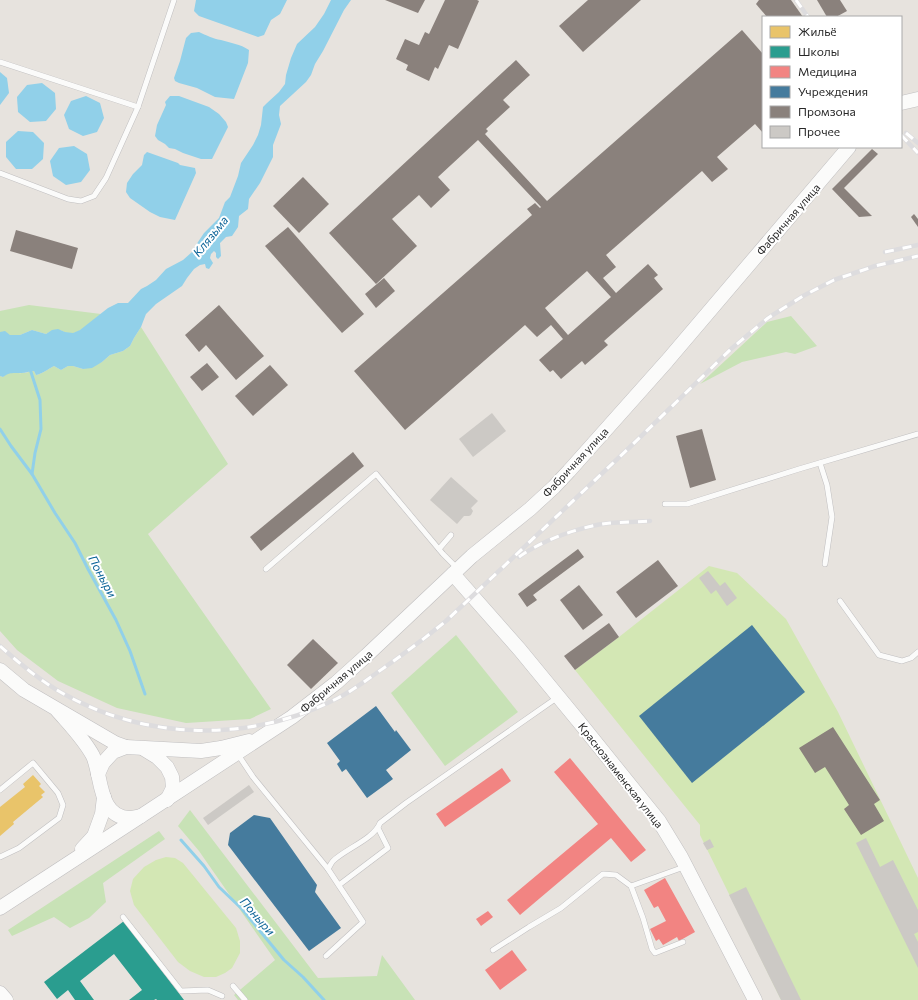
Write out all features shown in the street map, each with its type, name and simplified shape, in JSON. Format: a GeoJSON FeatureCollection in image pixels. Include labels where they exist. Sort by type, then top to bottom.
{"type":"FeatureCollection","features":[{"type":"Feature","properties":{"kind":"street"},"geometry":{"type":"LineString","coordinates":[[902,103],[918,99]]}},
{"type":"Feature","properties":{"kind":"street","name":"Фабричная улица"},"geometry":{"type":"LineString","coordinates":[[0,908],[292,717],[336,683],[486,544],[530,509],[554,487],[667,361],[848,148]]}},
{"type":"Feature","properties":{"kind":"street","name":"Краснознаменская улица"},"geometry":{"type":"LineString","coordinates":[[456,571],[659,821],[686,866],[755,1000]]}},
{"type":"Feature","properties":{"kind":"street"},"geometry":{"type":"LineString","coordinates":[[0,670],[24,690],[115,743],[126,747]]}},
{"type":"Feature","properties":{"kind":"street","name":"Фабричная улица"},"geometry":{"type":"LineString","coordinates":[[57,710],[81,737],[93,757],[100,786],[110,808],[117,815],[128,818],[141,816]]}},
{"type":"Feature","properties":{"kind":"street","name":"Фабричная улица"},"geometry":{"type":"LineString","coordinates":[[126,747],[201,751],[241,744],[261,737]]}},
{"type":"Feature","properties":{"kind":"street"},"geometry":{"type":"LineString","coordinates":[[98,774],[103,763],[112,752],[126,747]]}},
{"type":"Feature","properties":{"kind":"street"},"geometry":{"type":"LineString","coordinates":[[144,748],[157,757],[167,767],[172,777],[173,788],[162,803]]}},
{"type":"Feature","properties":{"kind":"street","name":"Фабричная улица"},"geometry":{"type":"LineString","coordinates":[[73,860],[94,836],[102,814],[104,797]]}},
{"type":"Feature","properties":{"kind":"street"},"geometry":{"type":"LineString","coordinates":[[0,993],[6,1000]]}},
{"type":"Feature","properties":{"kind":"lane"},"geometry":{"type":"LineString","coordinates":[[0,173],[68,199],[81,201],[94,196],[106,178],[138,107],[174,0]]}},
{"type":"Feature","properties":{"kind":"lane"},"geometry":{"type":"LineString","coordinates":[[0,62],[138,107]]}},
{"type":"Feature","properties":{"kind":"lane"},"geometry":{"type":"LineString","coordinates":[[666,504],[688,504],[918,434]]}},
{"type":"Feature","properties":{"kind":"lane"},"geometry":{"type":"LineString","coordinates":[[820,463],[827,485],[832,517],[825,564]]}},
{"type":"Feature","properties":{"kind":"lane"},"geometry":{"type":"LineString","coordinates":[[266,569],[376,474],[456,571]]}},
{"type":"Feature","properties":{"kind":"lane"},"geometry":{"type":"LineString","coordinates":[[439,549],[451,535]]}},
{"type":"Feature","properties":{"kind":"lane"},"geometry":{"type":"LineString","coordinates":[[840,601],[880,655],[902,661],[911,658],[918,652]]}},
{"type":"Feature","properties":{"kind":"lane"},"geometry":{"type":"LineString","coordinates":[[328,869],[332,861],[368,837],[378,828],[380,823],[406,803],[559,697]]}},
{"type":"Feature","properties":{"kind":"lane"},"geometry":{"type":"LineString","coordinates":[[237,753],[253,777],[328,869],[363,922],[326,956]]}},
{"type":"Feature","properties":{"kind":"lane"},"geometry":{"type":"LineString","coordinates":[[0,790],[32,763],[58,792],[63,805],[59,818],[18,848],[0,857]]}},
{"type":"Feature","properties":{"kind":"lane"},"geometry":{"type":"LineString","coordinates":[[339,885],[388,848],[378,828]]}},
{"type":"Feature","properties":{"kind":"lane"},"geometry":{"type":"LineString","coordinates":[[631,886],[686,866]]}},
{"type":"Feature","properties":{"kind":"lane"},"geometry":{"type":"LineString","coordinates":[[493,950],[561,908],[603,874],[616,875],[631,886],[643,918],[652,949],[655,953],[683,942]]}},
{"type":"Feature","properties":{"kind":"lane"},"geometry":{"type":"LineString","coordinates":[[123,916],[181,991],[208,990],[222,996]]}},
{"type":"Feature","properties":{"kind":"lane"},"geometry":{"type":"LineString","coordinates":[[234,986],[245,1000]]}},
{"type":"Feature","properties":{"kind":"green space"},"geometry":{"type":"Polygon","coordinates":[[[29,305],[101,314],[84,328],[74,333],[66,333],[55,330],[46,334],[32,330],[15,336],[0,332],[0,311],[29,305]]]}},
{"type":"Feature","properties":{"kind":"green space"},"geometry":{"type":"Polygon","coordinates":[[[791,316],[817,346],[795,354],[786,352],[742,362],[700,384],[767,322],[791,316]]]}},
{"type":"Feature","properties":{"kind":"green space"},"geometry":{"type":"Polygon","coordinates":[[[141,327],[228,464],[148,534],[271,709],[250,719],[186,723],[117,708],[58,681],[17,650],[0,631],[0,376],[3,377],[11,372],[24,373],[34,371],[36,375],[43,373],[54,366],[61,370],[68,366],[83,369],[102,362],[110,355],[123,351],[130,346],[141,327]]]}},
{"type":"Feature","properties":{"kind":"green space"},"geometry":{"type":"Polygon","coordinates":[[[709,566],[737,573],[786,619],[838,712],[918,878],[918,1000],[781,1000],[700,835],[700,825],[575,670],[709,566]]]}},
{"type":"Feature","properties":{"kind":"green space"},"geometry":{"type":"Polygon","coordinates":[[[456,635],[518,712],[445,766],[391,693],[456,635]]]}},
{"type":"Feature","properties":{"kind":"green space"},"geometry":{"type":"Polygon","coordinates":[[[190,810],[318,978],[377,976],[382,955],[415,1000],[238,1000],[234,995],[275,960],[199,851],[178,826],[190,810]]]}},
{"type":"Feature","properties":{"kind":"green space"},"geometry":{"type":"Polygon","coordinates":[[[159,831],[165,839],[103,883],[106,902],[89,918],[70,928],[54,917],[12,936],[8,930],[159,831]]]}},
{"type":"Feature","properties":{"kind":"green space"},"geometry":{"type":"Polygon","coordinates":[[[166,857],[175,858],[183,863],[236,928],[240,941],[240,953],[232,968],[225,973],[216,977],[204,977],[190,971],[178,962],[134,905],[130,891],[133,879],[144,867],[156,860],[166,857]]]}},
{"type":"Feature","properties":{"kind":"water"},"geometry":{"type":"Polygon","coordinates":[[[196,0],[287,0],[280,14],[271,20],[264,35],[258,37],[199,16],[194,11],[196,0]]]}},
{"type":"Feature","properties":{"kind":"water","name":"Клязьма"},"geometry":{"type":"Polygon","coordinates":[[[331,0],[351,0],[315,64],[311,75],[306,82],[280,106],[279,115],[281,124],[273,145],[273,157],[260,183],[249,199],[248,209],[239,216],[238,227],[232,236],[226,237],[220,243],[221,256],[218,259],[214,251],[210,258],[213,263],[209,269],[206,268],[205,264],[194,269],[182,286],[156,304],[146,314],[141,327],[130,346],[123,351],[110,355],[92,368],[83,369],[68,366],[61,370],[54,366],[43,373],[36,375],[34,371],[11,373],[3,377],[0,376],[0,332],[5,331],[10,335],[20,335],[32,330],[46,334],[52,330],[58,329],[73,333],[80,330],[108,308],[118,303],[128,303],[141,289],[156,280],[166,269],[183,260],[192,252],[204,233],[219,218],[225,202],[230,197],[241,163],[258,135],[263,107],[285,84],[291,58],[297,44],[315,27],[331,0]]]}},
{"type":"Feature","properties":{"kind":"water"},"geometry":{"type":"Polygon","coordinates":[[[199,32],[215,39],[239,45],[249,50],[248,63],[234,99],[215,97],[197,88],[175,81],[174,78],[186,38],[191,33],[199,32]]]}},
{"type":"Feature","properties":{"kind":"water"},"geometry":{"type":"Polygon","coordinates":[[[0,72],[7,78],[9,93],[0,105],[0,72]]]}},
{"type":"Feature","properties":{"kind":"water"},"geometry":{"type":"Polygon","coordinates":[[[42,83],[55,93],[56,109],[46,121],[30,122],[18,112],[17,97],[27,85],[42,83]]]}},
{"type":"Feature","properties":{"kind":"water"},"geometry":{"type":"Polygon","coordinates":[[[86,96],[100,103],[104,118],[97,132],[83,136],[69,129],[64,115],[71,101],[86,96]]]}},
{"type":"Feature","properties":{"kind":"water"},"geometry":{"type":"Polygon","coordinates":[[[170,96],[179,96],[209,107],[219,114],[226,122],[228,127],[212,159],[201,159],[169,148],[155,136],[157,125],[166,105],[165,102],[170,96]]]}},
{"type":"Feature","properties":{"kind":"water"},"geometry":{"type":"Polygon","coordinates":[[[18,131],[33,132],[44,143],[43,159],[32,169],[16,169],[6,157],[6,142],[18,131]]]}},
{"type":"Feature","properties":{"kind":"water"},"geometry":{"type":"Polygon","coordinates":[[[74,146],[87,154],[90,170],[81,182],[66,185],[53,176],[50,161],[59,148],[74,146]]]}},
{"type":"Feature","properties":{"kind":"water"},"geometry":{"type":"Polygon","coordinates":[[[147,152],[180,165],[195,168],[196,173],[175,220],[160,217],[150,212],[130,198],[126,192],[127,183],[142,165],[144,155],[147,152]]]}},
{"type":"Feature","properties":{"kind":"building: Жильё"},"geometry":{"type":"Polygon","coordinates":[[[33,775],[41,784],[39,786],[45,792],[41,795],[43,797],[13,822],[14,824],[0,836],[0,807],[25,787],[23,784],[33,775]]]}},
{"type":"Feature","properties":{"kind":"building: Школы"},"geometry":{"type":"Polygon","coordinates":[[[124,921],[184,1000],[129,1000],[142,990],[114,954],[80,981],[94,1000],[75,1000],[68,990],[57,999],[44,982],[124,921]]]}},
{"type":"Feature","properties":{"kind":"building: Медицина"},"geometry":{"type":"Polygon","coordinates":[[[570,758],[646,850],[631,862],[611,838],[520,915],[507,900],[598,824],[554,772],[570,758]]]}},
{"type":"Feature","properties":{"kind":"building: Медицина"},"geometry":{"type":"Polygon","coordinates":[[[502,768],[511,781],[445,827],[436,814],[502,768]]]}},
{"type":"Feature","properties":{"kind":"building: Медицина"},"geometry":{"type":"Polygon","coordinates":[[[665,878],[695,932],[679,941],[677,937],[663,945],[659,939],[656,941],[650,929],[666,921],[658,906],[654,908],[644,890],[665,878]]]}},
{"type":"Feature","properties":{"kind":"building: Медицина"},"geometry":{"type":"Polygon","coordinates":[[[488,911],[493,917],[481,926],[476,919],[488,911]]]}},
{"type":"Feature","properties":{"kind":"building: Медицина"},"geometry":{"type":"Polygon","coordinates":[[[512,950],[527,970],[500,990],[485,970],[512,950]]]}},
{"type":"Feature","properties":{"kind":"building: Учреждения"},"geometry":{"type":"Polygon","coordinates":[[[752,625],[805,692],[692,783],[639,716],[752,625]]]}},
{"type":"Feature","properties":{"kind":"building: Учреждения"},"geometry":{"type":"Polygon","coordinates":[[[376,706],[395,732],[396,730],[411,750],[386,770],[393,779],[367,798],[346,769],[342,772],[337,764],[340,761],[327,743],[376,706]]]}},
{"type":"Feature","properties":{"kind":"building: Учреждения"},"geometry":{"type":"Polygon","coordinates":[[[254,815],[270,818],[317,885],[315,892],[341,928],[309,951],[228,845],[230,833],[254,815]]]}},
{"type":"Feature","properties":{"kind":"building: Промзона"},"geometry":{"type":"Polygon","coordinates":[[[385,0],[425,0],[418,13],[385,0]]]}},
{"type":"Feature","properties":{"kind":"building: Промзона"},"geometry":{"type":"Polygon","coordinates":[[[445,0],[479,1],[458,49],[449,45],[438,69],[435,67],[429,81],[406,70],[408,65],[396,59],[405,39],[419,45],[425,32],[429,34],[445,0]]]}},
{"type":"Feature","properties":{"kind":"building: Промзона"},"geometry":{"type":"Polygon","coordinates":[[[588,0],[641,0],[583,52],[559,26],[588,0]]]}},
{"type":"Feature","properties":{"kind":"building: Промзона"},"geometry":{"type":"Polygon","coordinates":[[[759,0],[791,0],[802,16],[766,16],[756,4],[759,0]]]}},
{"type":"Feature","properties":{"kind":"building: Промзона"},"geometry":{"type":"Polygon","coordinates":[[[817,0],[840,0],[847,11],[838,16],[826,16],[817,0]]]}},
{"type":"Feature","properties":{"kind":"building: Промзона"},"geometry":{"type":"Polygon","coordinates":[[[742,30],[762,53],[762,132],[755,124],[717,157],[728,169],[712,182],[702,171],[606,255],[616,267],[603,278],[616,293],[648,264],[658,275],[654,278],[663,289],[604,341],[608,345],[585,365],[582,361],[561,379],[553,370],[550,372],[539,360],[563,339],[551,325],[537,337],[525,325],[405,430],[354,371],[532,215],[527,209],[535,203],[540,208],[541,207],[478,140],[438,177],[450,190],[431,208],[419,195],[392,219],[417,246],[376,284],[329,233],[516,60],[530,75],[503,100],[510,107],[486,129],[488,131],[485,134],[547,201],[742,30]],[[587,271],[545,308],[568,335],[611,297],[587,271]]]}},
{"type":"Feature","properties":{"kind":"building: Промзона"},"geometry":{"type":"Polygon","coordinates":[[[872,149],[878,154],[844,188],[872,216],[859,217],[832,189],[872,149]]]}},
{"type":"Feature","properties":{"kind":"building: Промзона"},"geometry":{"type":"Polygon","coordinates":[[[303,177],[329,204],[299,233],[273,206],[303,177]]]}},
{"type":"Feature","properties":{"kind":"building: Промзона"},"geometry":{"type":"Polygon","coordinates":[[[914,214],[918,219],[918,227],[911,217],[914,214]]]}},
{"type":"Feature","properties":{"kind":"building: Промзона"},"geometry":{"type":"Polygon","coordinates":[[[288,227],[364,314],[342,333],[265,246],[288,227]]]}},
{"type":"Feature","properties":{"kind":"building: Промзона"},"geometry":{"type":"Polygon","coordinates":[[[16,230],[78,248],[72,269],[10,251],[16,230]]]}},
{"type":"Feature","properties":{"kind":"building: Промзона"},"geometry":{"type":"Polygon","coordinates":[[[384,278],[395,291],[376,308],[365,294],[384,278]]]}},
{"type":"Feature","properties":{"kind":"building: Промзона"},"geometry":{"type":"Polygon","coordinates":[[[219,305],[264,356],[236,380],[206,345],[199,352],[185,335],[219,305]]]}},
{"type":"Feature","properties":{"kind":"building: Промзона"},"geometry":{"type":"Polygon","coordinates":[[[207,363],[219,377],[202,391],[190,377],[207,363]]]}},
{"type":"Feature","properties":{"kind":"building: Промзона"},"geometry":{"type":"Polygon","coordinates":[[[270,365],[288,385],[253,416],[235,396],[270,365]]]}},
{"type":"Feature","properties":{"kind":"building: Промзона"},"geometry":{"type":"Polygon","coordinates":[[[702,429],[716,480],[690,488],[676,436],[702,429]]]}},
{"type":"Feature","properties":{"kind":"building: Промзона"},"geometry":{"type":"Polygon","coordinates":[[[353,452],[364,466],[261,551],[250,537],[353,452]]]}},
{"type":"Feature","properties":{"kind":"building: Промзона"},"geometry":{"type":"Polygon","coordinates":[[[578,549],[584,557],[533,595],[537,600],[527,607],[518,594],[578,549]]]}},
{"type":"Feature","properties":{"kind":"building: Промзона"},"geometry":{"type":"Polygon","coordinates":[[[658,560],[678,586],[636,618],[616,592],[658,560]]]}},
{"type":"Feature","properties":{"kind":"building: Промзона"},"geometry":{"type":"Polygon","coordinates":[[[579,585],[603,615],[583,630],[560,600],[579,585]]]}},
{"type":"Feature","properties":{"kind":"building: Промзона"},"geometry":{"type":"Polygon","coordinates":[[[609,623],[619,637],[575,670],[564,656],[609,623]]]}},
{"type":"Feature","properties":{"kind":"building: Промзона"},"geometry":{"type":"Polygon","coordinates":[[[313,639],[338,663],[311,689],[287,665],[313,639]]]}},
{"type":"Feature","properties":{"kind":"building: Промзона"},"geometry":{"type":"Polygon","coordinates":[[[833,727],[880,800],[874,804],[884,821],[861,835],[844,809],[849,805],[825,767],[815,773],[799,748],[833,727]]]}},
{"type":"Feature","properties":{"kind":"building: Прочее"},"geometry":{"type":"Polygon","coordinates":[[[492,413],[506,431],[473,457],[459,439],[492,413]]]}},
{"type":"Feature","properties":{"kind":"building: Прочее"},"geometry":{"type":"Polygon","coordinates":[[[451,477],[478,501],[471,508],[473,511],[471,515],[464,516],[457,524],[430,500],[451,477]]]}},
{"type":"Feature","properties":{"kind":"building: Прочее"},"geometry":{"type":"Polygon","coordinates":[[[708,571],[720,586],[725,582],[737,598],[727,606],[716,590],[711,594],[699,578],[708,571]]]}},
{"type":"Feature","properties":{"kind":"building: Прочее"},"geometry":{"type":"Polygon","coordinates":[[[249,785],[254,792],[208,825],[203,818],[249,785]]]}},
{"type":"Feature","properties":{"kind":"building: Прочее"},"geometry":{"type":"Polygon","coordinates":[[[866,838],[880,867],[893,860],[918,910],[918,932],[914,934],[918,942],[918,968],[856,843],[866,838]]]}},
{"type":"Feature","properties":{"kind":"building: Прочее"},"geometry":{"type":"Polygon","coordinates":[[[710,839],[714,847],[707,850],[703,843],[710,839]]]}},
{"type":"Feature","properties":{"kind":"building: Прочее"},"geometry":{"type":"Polygon","coordinates":[[[746,887],[801,1000],[781,1000],[729,895],[746,887]]]}},
{"type":"Feature","properties":{"kind":"waterway","name":"Поныри"},"geometry":{"type":"LineString","coordinates":[[30,369],[40,400],[41,429],[32,474],[75,543],[116,620],[130,651],[145,694]]}},
{"type":"Feature","properties":{"kind":"waterway","name":"Поныри"},"geometry":{"type":"LineString","coordinates":[[0,429],[32,474]]}},
{"type":"Feature","properties":{"kind":"waterway","name":"Поныри"},"geometry":{"type":"LineString","coordinates":[[181,840],[204,866],[219,887],[242,909],[284,960],[303,977],[324,1000]]}},
{"type":"Feature","properties":{"kind":"railway"},"geometry":{"type":"LineString","coordinates":[[796,0],[807,16]]}},
{"type":"Feature","properties":{"kind":"railway"},"geometry":{"type":"LineString","coordinates":[[906,133],[918,143]]}},
{"type":"Feature","properties":{"kind":"railway"},"geometry":{"type":"LineString","coordinates":[[902,136],[918,153]]}},
{"type":"Feature","properties":{"kind":"railway"},"geometry":{"type":"LineString","coordinates":[[885,252],[918,245]]}},
{"type":"Feature","properties":{"kind":"railway"},"geometry":{"type":"LineString","coordinates":[[0,646],[45,683],[62,693],[95,709],[129,720],[164,728],[199,730],[235,729],[270,723],[305,713],[338,698],[353,689],[404,654],[446,621],[731,349],[768,318],[803,296],[834,280],[875,266],[918,256]]}},
{"type":"Feature","properties":{"kind":"railway"},"geometry":{"type":"LineString","coordinates":[[519,557],[539,545],[587,527],[610,523],[650,521]]}}]}
